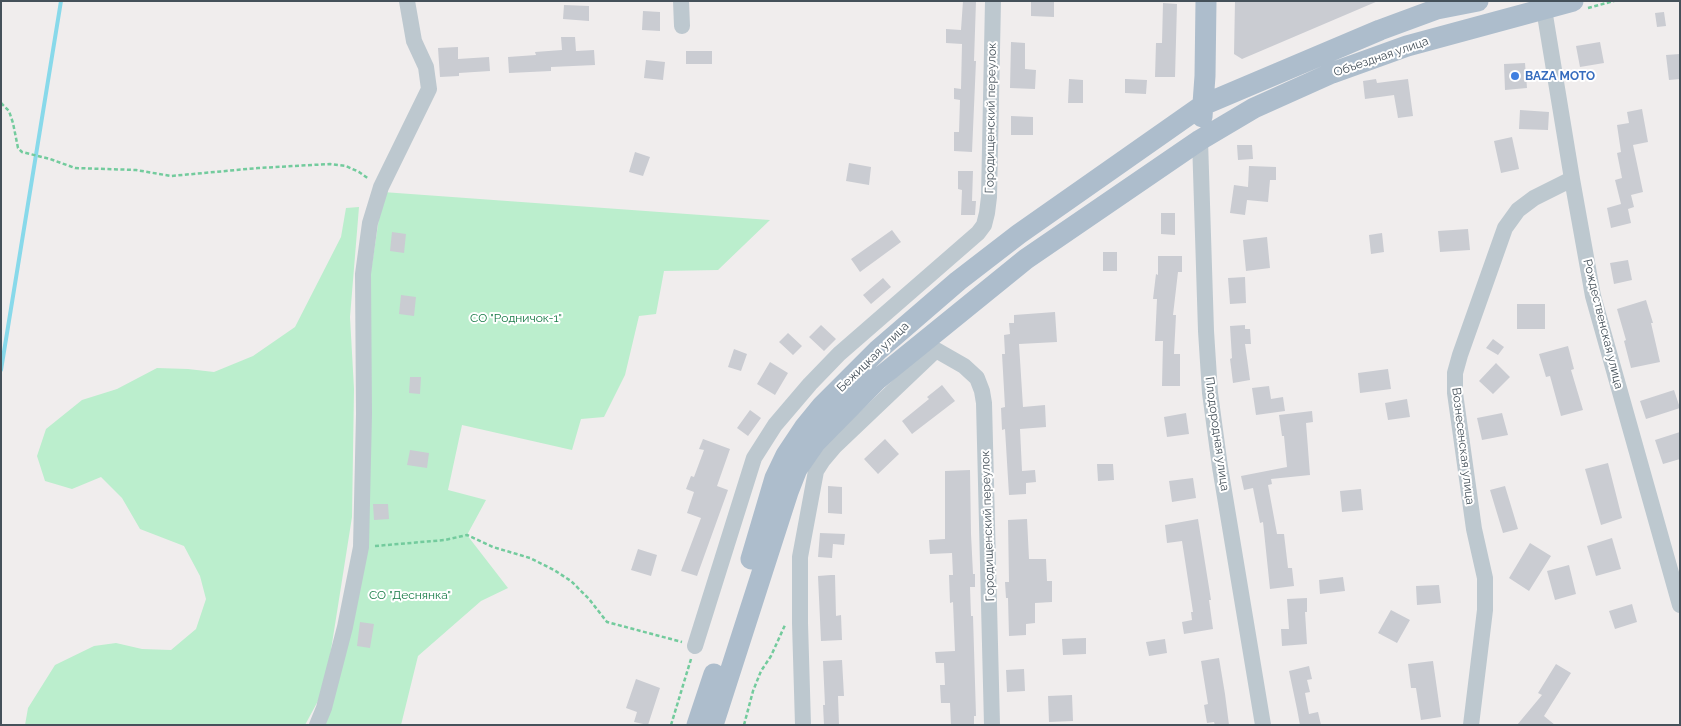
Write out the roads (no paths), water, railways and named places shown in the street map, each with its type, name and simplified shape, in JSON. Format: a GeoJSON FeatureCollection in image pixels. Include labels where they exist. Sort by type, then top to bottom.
{"type":"FeatureCollection","features":[{"type":"Feature","properties":{"kind":"main road"},"geometry":{"type":"LineString","coordinates":[[1200,140],[1205,76],[1206,1]]}},
{"type":"Feature","properties":{"kind":"main road","name":"Объездная улица"},"geometry":{"type":"LineString","coordinates":[[1202,105],[1380,30],[1437,9],[1478,1]]}},
{"type":"Feature","properties":{"kind":"main road","name":"Объездная улица"},"geometry":{"type":"LineString","coordinates":[[1200,140],[1254,108],[1341,70],[1407,46],[1544,9],[1579,5]]}},
{"type":"Feature","properties":{"kind":"main road","name":"Бежицкая улица"},"geometry":{"type":"LineString","coordinates":[[697,725],[752,556],[775,478],[786,455],[804,428],[822,406],[908,323],[958,281],[1019,234],[1202,105]]}},
{"type":"Feature","properties":{"kind":"main road","name":"Бежицкая улица"},"geometry":{"type":"LineString","coordinates":[[713,725],[788,492],[798,469],[815,443],[878,379],[995,283],[1041,248],[1200,140]]}},
{"type":"Feature","properties":{"kind":"street"},"geometry":{"type":"LineString","coordinates":[[317,725],[324,708],[342,636],[361,547],[364,414],[363,274],[370,223],[381,187],[429,89],[426,67],[414,41],[407,1]]}},
{"type":"Feature","properties":{"kind":"street"},"geometry":{"type":"LineString","coordinates":[[681,1],[682,26]]}},
{"type":"Feature","properties":{"kind":"street","name":"Городищенский переулок"},"geometry":{"type":"LineString","coordinates":[[751,470],[758,450],[775,425],[810,384],[839,354],[984,225],[988,213],[989,197],[994,1]]}},
{"type":"Feature","properties":{"kind":"street","name":"Рождественская улица"},"geometry":{"type":"LineString","coordinates":[[1544,9],[1593,296],[1680,605]]}},
{"type":"Feature","properties":{"kind":"street","name":"Плодородная улица"},"geometry":{"type":"LineString","coordinates":[[1200,140],[1206,331],[1210,392],[1263,725]]}},
{"type":"Feature","properties":{"kind":"street","name":"Вознесенская улица"},"geometry":{"type":"LineString","coordinates":[[1470,725],[1485,610],[1485,578],[1474,529],[1455,393],[1455,373],[1505,228],[1518,210],[1534,198],[1572,179]]}},
{"type":"Feature","properties":{"kind":"street","name":"Городищенский переулок"},"geometry":{"type":"LineString","coordinates":[[802,725],[800,557],[816,471],[834,447],[936,350],[964,366],[977,378],[984,403],[992,725]]}},
{"type":"Feature","properties":{"kind":"street"},"geometry":{"type":"LineString","coordinates":[[695,646],[751,470],[775,478]]}},
{"type":"Feature","properties":{"kind":"waterway"},"geometry":{"type":"LineString","coordinates":[[1,370],[61,1]]}},
{"type":"Feature","properties":{"kind":"place","name":"BAZA MOTO"},"geometry":{"type":"Point","coordinates":[1515,76]}},
{"type":"Feature","properties":{"kind":"park label","name":"СО \"Родничок-1\""},"geometry":{"type":"Point","coordinates":[516,318]}},
{"type":"Feature","properties":{"kind":"park label","name":"СО \"Деснянка\""},"geometry":{"type":"Point","coordinates":[410,595]}}]}
